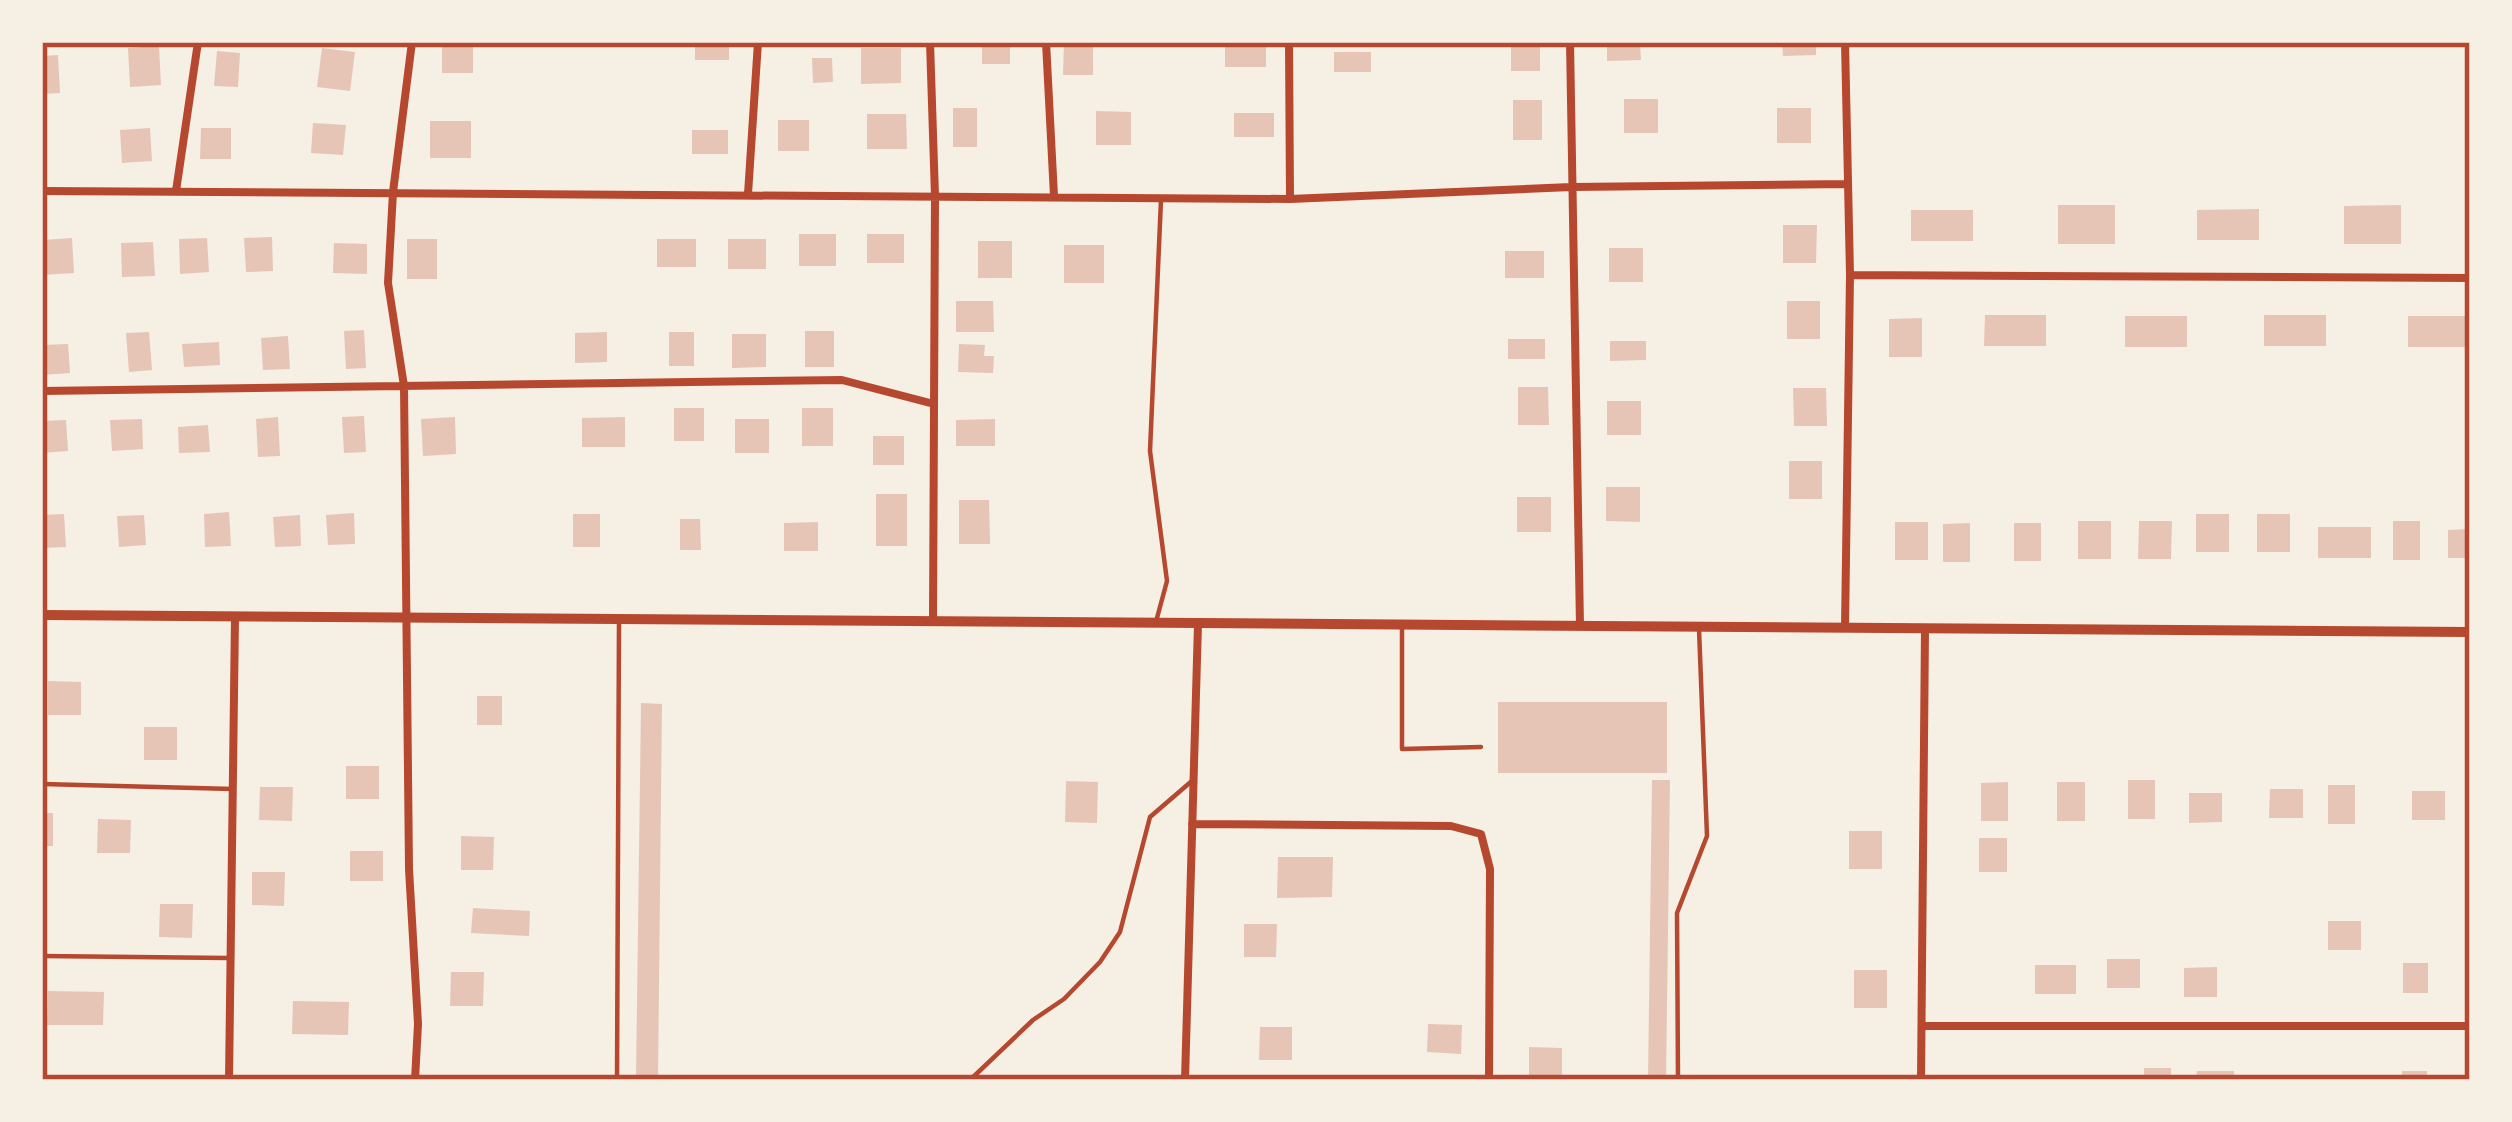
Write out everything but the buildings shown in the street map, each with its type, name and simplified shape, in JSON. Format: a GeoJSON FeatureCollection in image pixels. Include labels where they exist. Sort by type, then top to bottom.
{"type":"FeatureCollection","features":[{"type":"Feature","properties":{"kind":"street"},"geometry":{"type":"LineString","coordinates":[[176,191],[198,42]]}},
{"type":"Feature","properties":{"kind":"street"},"geometry":{"type":"LineString","coordinates":[[412,42],[392,192],[388,284],[404,386],[409,869],[418,1024],[415,1080]]}},
{"type":"Feature","properties":{"kind":"street"},"geometry":{"type":"LineString","coordinates":[[748,194],[758,42]]}},
{"type":"Feature","properties":{"kind":"street"},"geometry":{"type":"LineString","coordinates":[[931,42],[934,623]]}},
{"type":"Feature","properties":{"kind":"street"},"geometry":{"type":"LineString","coordinates":[[1046,42],[1054,197]]}},
{"type":"Feature","properties":{"kind":"street"},"geometry":{"type":"LineString","coordinates":[[1289,42],[1290,199]]}},
{"type":"Feature","properties":{"kind":"street"},"geometry":{"type":"LineString","coordinates":[[1570,42],[1580,626]]}},
{"type":"Feature","properties":{"kind":"street"},"geometry":{"type":"LineString","coordinates":[[1845,42],[1850,275],[1845,628]]}},
{"type":"Feature","properties":{"kind":"street"},"geometry":{"type":"LineString","coordinates":[[42,191],[1290,199],[1570,187],[1847,184]]}},
{"type":"Feature","properties":{"kind":"street"},"geometry":{"type":"LineString","coordinates":[[1850,275],[2470,278]]}},
{"type":"Feature","properties":{"kind":"street"},"geometry":{"type":"LineString","coordinates":[[42,391],[842,380],[934,404]]}},
{"type":"Feature","properties":{"kind":"street"},"geometry":{"type":"LineString","coordinates":[[42,615],[2470,632]]}},
{"type":"Feature","properties":{"kind":"street"},"geometry":{"type":"LineString","coordinates":[[229,1080],[235,617]]}},
{"type":"Feature","properties":{"kind":"street"},"geometry":{"type":"LineString","coordinates":[[1185,1080],[1198,624]]}},
{"type":"Feature","properties":{"kind":"street"},"geometry":{"type":"LineString","coordinates":[[1921,1080],[1924,629]]}},
{"type":"Feature","properties":{"kind":"street"},"geometry":{"type":"LineString","coordinates":[[1192,824],[1451,826],[1481,834],[1490,868],[1489,1080]]}},
{"type":"Feature","properties":{"kind":"street"},"geometry":{"type":"LineString","coordinates":[[1922,1026],[2470,1026]]}},
{"type":"Feature","properties":{"kind":"lane"},"geometry":{"type":"LineString","coordinates":[[1156,623],[1167,581],[1150,451],[1161,198]]}},
{"type":"Feature","properties":{"kind":"lane"},"geometry":{"type":"LineString","coordinates":[[617,1080],[619,620]]}},
{"type":"Feature","properties":{"kind":"lane"},"geometry":{"type":"LineString","coordinates":[[1402,625],[1402,748],[1481,747]]}},
{"type":"Feature","properties":{"kind":"lane"},"geometry":{"type":"LineString","coordinates":[[1678,1080],[1677,913],[1707,836],[1700,629]]}},
{"type":"Feature","properties":{"kind":"lane"},"geometry":{"type":"LineString","coordinates":[[970,1080],[1033,1020],[1064,1000],[1100,962],[1120,932],[1150,818],[1193,780]]}},
{"type":"Feature","properties":{"kind":"lane"},"geometry":{"type":"LineString","coordinates":[[42,784],[233,789]]}},
{"type":"Feature","properties":{"kind":"lane"},"geometry":{"type":"LineString","coordinates":[[42,956],[231,958]]}}]}
